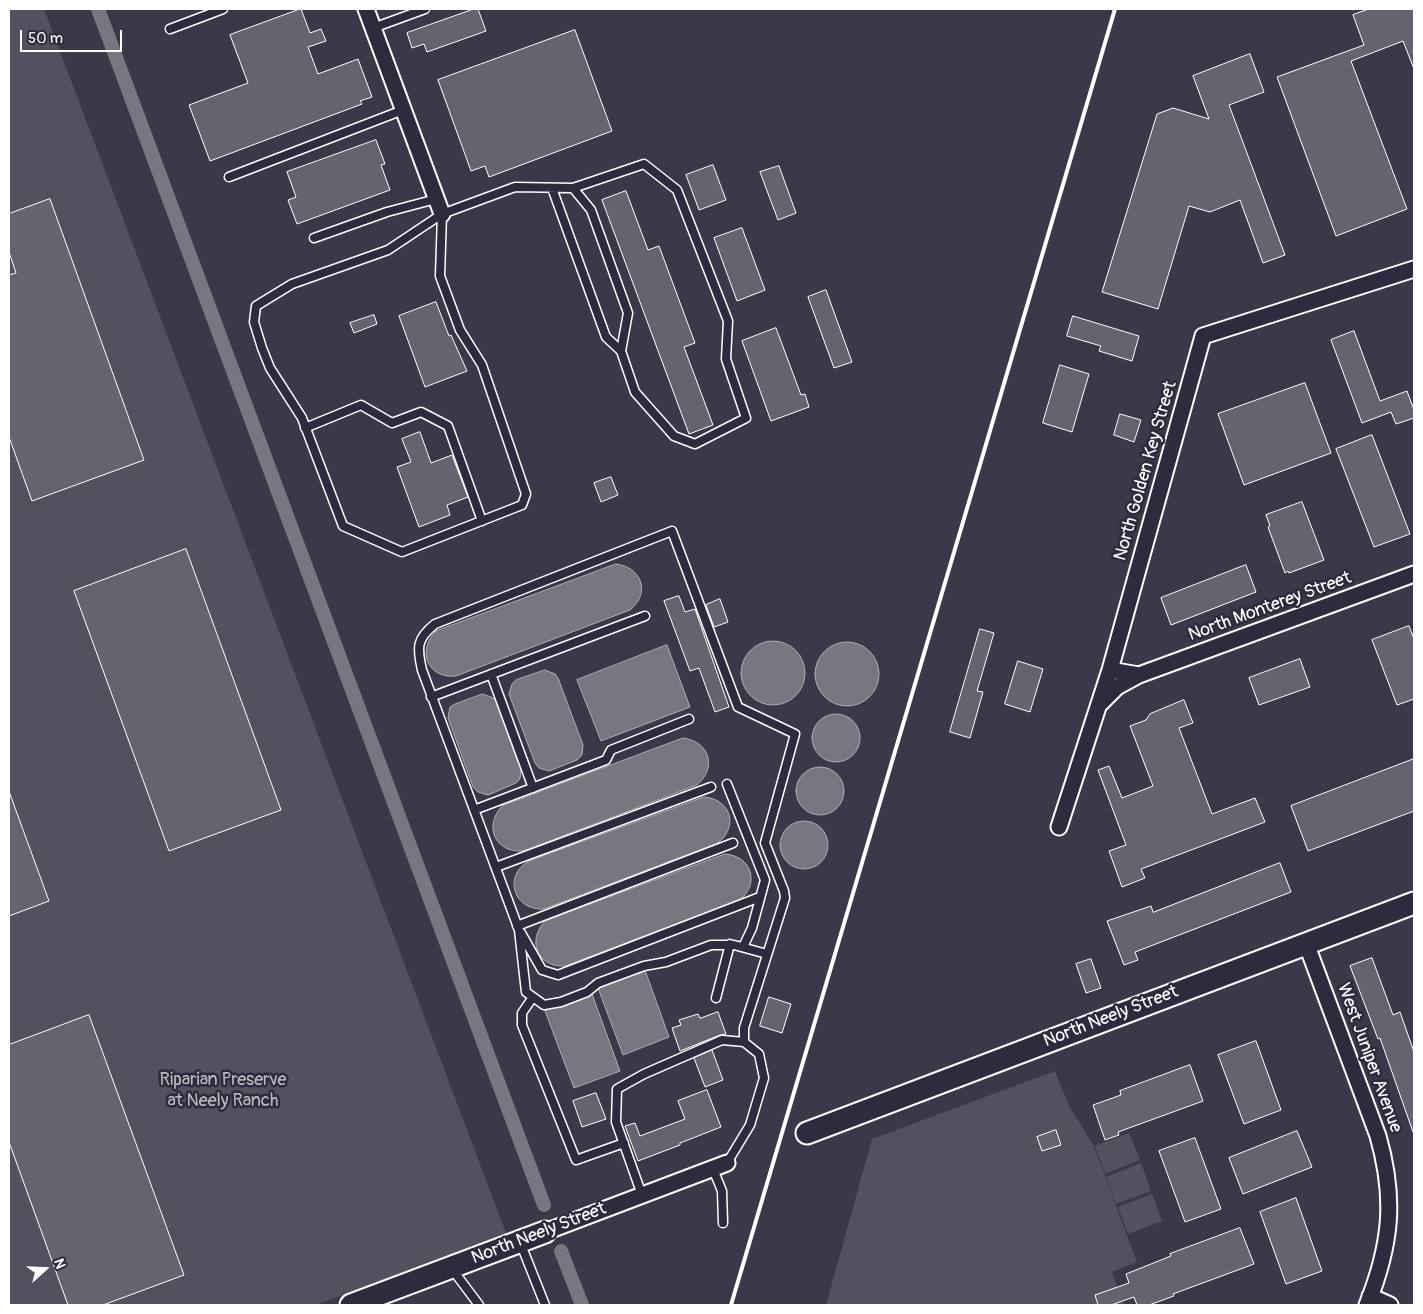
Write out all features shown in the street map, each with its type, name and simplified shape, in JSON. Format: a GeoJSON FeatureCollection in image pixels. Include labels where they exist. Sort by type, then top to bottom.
{"type":"FeatureCollection","features":[{"type":"Feature","properties":{"kind":"street"},"geometry":{"type":"LineString","coordinates":[[366,9],[442,214]]}},
{"type":"Feature","properties":{"kind":"street","name":"North Golden Key Street"},"geometry":{"type":"LineString","coordinates":[[1059,827],[1110,670],[1203,336],[1414,269]]}},
{"type":"Feature","properties":{"kind":"street","name":"North Monterey Street"},"geometry":{"type":"LineString","coordinates":[[1097,708],[1117,687],[1139,675],[1414,574]]}},
{"type":"Feature","properties":{"kind":"street","name":"North Monterey Street"},"geometry":{"type":"LineString","coordinates":[[1110,670],[1139,675]]}},
{"type":"Feature","properties":{"kind":"street","name":"North Neely Street"},"geometry":{"type":"LineString","coordinates":[[808,1133],[1414,903]]}},
{"type":"Feature","properties":{"kind":"street","name":"West Juniper Avenue"},"geometry":{"type":"LineString","coordinates":[[1306,943],[1378,1136],[1386,1163],[1389,1191],[1388,1225],[1382,1260],[1368,1301]]}},
{"type":"Feature","properties":{"kind":"street","name":"North Neely Street"},"geometry":{"type":"LineString","coordinates":[[351,1305],[720,1166]]}},
{"type":"Feature","properties":{"kind":"street"},"geometry":{"type":"LineString","coordinates":[[1368,1301],[1390,1305]]}},
{"type":"Feature","properties":{"kind":"lane"},"geometry":{"type":"LineString","coordinates":[[170,29],[223,9]]}},
{"type":"Feature","properties":{"kind":"lane"},"geometry":{"type":"LineString","coordinates":[[373,28],[425,9]]}},
{"type":"Feature","properties":{"kind":"lane"},"geometry":{"type":"LineString","coordinates":[[229,177],[403,110]]}},
{"type":"Feature","properties":{"kind":"lane"},"geometry":{"type":"LineString","coordinates":[[442,214],[440,276],[460,330],[482,365],[526,494],[522,505],[402,552],[343,526],[302,418],[270,368],[254,322],[256,306],[292,284],[388,250],[442,214],[515,187],[573,188],[644,164],[677,190],[728,321],[726,359],[746,418],[695,444],[674,436],[635,392],[621,351],[606,337],[552,188]]}},
{"type":"Feature","properties":{"kind":"lane"},"geometry":{"type":"LineString","coordinates":[[573,188],[591,210],[628,313],[621,351]]}},
{"type":"Feature","properties":{"kind":"lane"},"geometry":{"type":"LineString","coordinates":[[314,238],[387,212],[436,199]]}},
{"type":"Feature","properties":{"kind":"lane"},"geometry":{"type":"LineString","coordinates":[[306,428],[361,406],[392,423],[421,412],[448,426],[482,521]]}},
{"type":"Feature","properties":{"kind":"lane"},"geometry":{"type":"LineString","coordinates":[[744,1042],[744,1028],[785,898],[784,890],[765,843],[795,734],[738,707],[672,531],[434,624],[424,633],[418,650],[422,670],[518,928],[542,970],[558,975],[760,897]]}},
{"type":"Feature","properties":{"kind":"lane"},"geometry":{"type":"LineString","coordinates":[[432,697],[645,616]]}},
{"type":"Feature","properties":{"kind":"lane"},"geometry":{"type":"LineString","coordinates":[[491,674],[533,788]]}},
{"type":"Feature","properties":{"kind":"lane"},"geometry":{"type":"LineString","coordinates":[[474,810],[606,760],[611,750],[689,719]]}},
{"type":"Feature","properties":{"kind":"lane"},"geometry":{"type":"LineString","coordinates":[[727,784],[765,880],[752,928],[743,947]]}},
{"type":"Feature","properties":{"kind":"lane"},"geometry":{"type":"LineString","coordinates":[[496,867],[710,787]]}},
{"type":"Feature","properties":{"kind":"lane"},"geometry":{"type":"LineString","coordinates":[[518,928],[733,843]]}},
{"type":"Feature","properties":{"kind":"lane"},"geometry":{"type":"LineString","coordinates":[[518,928],[526,992],[544,1005],[561,1002],[587,992],[598,983],[644,966],[666,962],[711,945],[730,944],[767,954]]}},
{"type":"Feature","properties":{"kind":"lane"},"geometry":{"type":"LineString","coordinates":[[716,998],[730,944]]}},
{"type":"Feature","properties":{"kind":"lane"},"geometry":{"type":"LineString","coordinates":[[533,997],[522,1013],[522,1025],[576,1160],[624,1143]]}},
{"type":"Feature","properties":{"kind":"lane"},"geometry":{"type":"LineString","coordinates":[[642,1195],[616,1122],[617,1089],[644,1074],[722,1040],[744,1042],[759,1054],[764,1078],[750,1125],[720,1166],[722,1223]]}},
{"type":"Feature","properties":{"kind":"lane"},"geometry":{"type":"LineString","coordinates":[[520,1242],[545,1305]]}},
{"type":"Feature","properties":{"kind":"lane"},"geometry":{"type":"LineString","coordinates":[[451,1268],[479,1305]]}},
{"type":"Feature","properties":{"kind":"green space","name":"Riparian Preserve at Neely Ranch"},"geometry":{"type":"Polygon","coordinates":[[[9,9],[44,9],[506,1233],[316,1305],[9,1305],[9,9]]]}},
{"type":"Feature","properties":{"kind":"green space"},"geometry":{"type":"Polygon","coordinates":[[[1055,1071],[1070,1108],[1093,1144],[1137,1262],[1112,1272],[1124,1305],[826,1305],[872,1139],[1055,1071]]]}},
{"type":"Feature","properties":{"kind":"green space"},"geometry":{"type":"Polygon","coordinates":[[[1129,1133],[1140,1160],[1105,1174],[1095,1146],[1129,1133]]]}},
{"type":"Feature","properties":{"kind":"green space"},"geometry":{"type":"Polygon","coordinates":[[[1141,1163],[1151,1191],[1116,1204],[1106,1177],[1141,1163]]]}},
{"type":"Feature","properties":{"kind":"green space"},"geometry":{"type":"Polygon","coordinates":[[[1152,1194],[1162,1221],[1128,1234],[1118,1207],[1152,1194]]]}},
{"type":"Feature","properties":{"kind":"shaded area"},"geometry":{"type":"Polygon","coordinates":[[[616,564],[632,570],[641,582],[640,596],[630,610],[456,676],[446,676],[438,673],[428,662],[426,655],[427,647],[436,631],[616,564]]]}},
{"type":"Feature","properties":{"kind":"shaded area"},"geometry":{"type":"Polygon","coordinates":[[[773,641],[785,643],[796,650],[803,661],[805,673],[803,685],[796,696],[785,703],[773,705],[761,703],[750,696],[743,685],[741,673],[743,661],[750,650],[761,643],[773,641]]]}},
{"type":"Feature","properties":{"kind":"shaded area"},"geometry":{"type":"Polygon","coordinates":[[[847,642],[859,644],[870,651],[877,662],[879,674],[877,686],[870,697],[859,704],[847,706],[835,704],[824,697],[817,686],[815,674],[817,662],[824,651],[835,644],[847,642]]]}},
{"type":"Feature","properties":{"kind":"shaded area"},"geometry":{"type":"Polygon","coordinates":[[[667,645],[690,707],[601,741],[577,680],[667,645]]]}},
{"type":"Feature","properties":{"kind":"shaded area"},"geometry":{"type":"Polygon","coordinates":[[[545,670],[555,674],[558,678],[583,745],[582,755],[577,760],[549,771],[539,768],[535,763],[509,694],[512,684],[516,680],[545,670]]]}},
{"type":"Feature","properties":{"kind":"shaded area"},"geometry":{"type":"Polygon","coordinates":[[[483,694],[496,701],[521,769],[520,779],[516,783],[488,795],[478,792],[473,787],[448,718],[450,707],[483,694]]]}},
{"type":"Feature","properties":{"kind":"shaded area"},"geometry":{"type":"Polygon","coordinates":[[[831,714],[841,714],[850,718],[856,724],[860,738],[856,752],[850,758],[841,762],[831,762],[822,758],[816,752],[812,743],[812,733],[816,724],[822,718],[831,714]]]}},
{"type":"Feature","properties":{"kind":"shaded area"},"geometry":{"type":"Polygon","coordinates":[[[683,738],[699,744],[708,756],[707,770],[697,785],[523,851],[505,848],[495,837],[493,822],[502,806],[683,738]]]}},
{"type":"Feature","properties":{"kind":"shaded area"},"geometry":{"type":"Polygon","coordinates":[[[815,767],[825,767],[837,774],[844,786],[844,796],[837,808],[825,815],[815,815],[807,811],[800,804],[796,796],[796,786],[800,778],[807,771],[815,767]]]}},
{"type":"Feature","properties":{"kind":"shaded area"},"geometry":{"type":"Polygon","coordinates":[[[704,797],[721,803],[729,814],[730,822],[728,829],[725,836],[718,843],[544,909],[534,908],[519,899],[514,883],[516,875],[521,867],[529,861],[704,797]]]}},
{"type":"Feature","properties":{"kind":"shaded area"},"geometry":{"type":"Polygon","coordinates":[[[799,821],[809,821],[821,828],[828,840],[828,850],[821,862],[809,869],[799,869],[791,865],[784,858],[780,850],[780,840],[784,832],[791,825],[799,821]]]}},
{"type":"Feature","properties":{"kind":"shaded area"},"geometry":{"type":"Polygon","coordinates":[[[725,854],[742,860],[750,871],[750,886],[740,900],[565,966],[548,963],[538,952],[536,937],[545,921],[725,854]]]}},
{"type":"Feature","properties":{"kind":"shaded area"},"geometry":{"type":"Polygon","coordinates":[[[645,970],[669,1037],[623,1055],[598,988],[645,970]]]}},
{"type":"Feature","properties":{"kind":"shaded area"},"geometry":{"type":"Polygon","coordinates":[[[592,994],[620,1071],[574,1088],[545,1011],[592,994]]]}},
{"type":"Feature","properties":{"kind":"building"},"geometry":{"type":"Polygon","coordinates":[[[301,9],[310,33],[321,29],[326,41],[308,47],[318,74],[358,59],[372,97],[360,101],[362,104],[210,161],[189,105],[248,83],[230,35],[301,9]]]}},
{"type":"Feature","properties":{"kind":"building"},"geometry":{"type":"Polygon","coordinates":[[[478,9],[486,31],[427,52],[424,44],[412,48],[407,33],[478,9]]]}},
{"type":"Feature","properties":{"kind":"building"},"geometry":{"type":"Polygon","coordinates":[[[1369,9],[1414,9],[1414,69],[1403,41],[1351,61],[1407,209],[1336,236],[1277,77],[1364,45],[1353,15],[1369,9]]]}},
{"type":"Feature","properties":{"kind":"building"},"geometry":{"type":"Polygon","coordinates":[[[575,30],[612,131],[489,177],[485,166],[471,171],[438,80],[575,30]]]}},
{"type":"Feature","properties":{"kind":"building"},"geometry":{"type":"Polygon","coordinates":[[[1250,54],[1264,92],[1229,105],[1285,255],[1263,263],[1240,200],[1210,212],[1189,206],[1158,309],[1102,292],[1157,114],[1173,108],[1209,119],[1193,76],[1250,54]]]}},
{"type":"Feature","properties":{"kind":"building"},"geometry":{"type":"Polygon","coordinates":[[[376,140],[385,164],[381,165],[390,190],[297,224],[288,200],[296,197],[287,172],[376,140]]]}},
{"type":"Feature","properties":{"kind":"building"},"geometry":{"type":"Polygon","coordinates":[[[713,165],[726,200],[699,210],[686,175],[713,165]]]}},
{"type":"Feature","properties":{"kind":"building"},"geometry":{"type":"Polygon","coordinates":[[[779,166],[796,213],[778,220],[760,172],[779,166]]]}},
{"type":"Feature","properties":{"kind":"building"},"geometry":{"type":"Polygon","coordinates":[[[626,191],[648,250],[659,246],[695,343],[684,347],[713,425],[689,434],[602,200],[626,191]]]}},
{"type":"Feature","properties":{"kind":"building"},"geometry":{"type":"Polygon","coordinates":[[[50,199],[144,460],[32,501],[9,437],[9,275],[16,273],[9,252],[9,214],[50,199]]]}},
{"type":"Feature","properties":{"kind":"building"},"geometry":{"type":"Polygon","coordinates":[[[742,228],[765,290],[737,301],[714,238],[742,228]]]}},
{"type":"Feature","properties":{"kind":"building"},"geometry":{"type":"Polygon","coordinates":[[[826,290],[852,362],[834,368],[808,297],[826,290]]]}},
{"type":"Feature","properties":{"kind":"building"},"geometry":{"type":"Polygon","coordinates":[[[436,302],[449,336],[451,335],[467,371],[425,387],[399,316],[436,302]]]}},
{"type":"Feature","properties":{"kind":"building"},"geometry":{"type":"Polygon","coordinates":[[[374,315],[377,324],[354,333],[350,323],[374,315]]]}},
{"type":"Feature","properties":{"kind":"building"},"geometry":{"type":"Polygon","coordinates":[[[1073,316],[1139,336],[1132,361],[1099,351],[1101,346],[1067,336],[1073,316]]]}},
{"type":"Feature","properties":{"kind":"building"},"geometry":{"type":"Polygon","coordinates":[[[776,328],[801,395],[805,394],[809,407],[771,421],[742,341],[776,328]]]}},
{"type":"Feature","properties":{"kind":"building"},"geometry":{"type":"Polygon","coordinates":[[[1354,331],[1380,401],[1407,391],[1414,410],[1414,418],[1396,424],[1391,412],[1362,423],[1331,340],[1354,331]]]}},
{"type":"Feature","properties":{"kind":"building"},"geometry":{"type":"Polygon","coordinates":[[[1060,365],[1089,374],[1072,432],[1043,423],[1060,365]]]}},
{"type":"Feature","properties":{"kind":"building"},"geometry":{"type":"Polygon","coordinates":[[[1305,383],[1331,453],[1244,485],[1218,414],[1305,383]]]}},
{"type":"Feature","properties":{"kind":"building"},"geometry":{"type":"Polygon","coordinates":[[[1120,414],[1141,420],[1134,442],[1114,435],[1120,414]]]}},
{"type":"Feature","properties":{"kind":"building"},"geometry":{"type":"Polygon","coordinates":[[[420,432],[431,463],[452,455],[468,497],[447,505],[450,515],[419,527],[397,467],[411,462],[402,439],[420,432]]]}},
{"type":"Feature","properties":{"kind":"building"},"geometry":{"type":"Polygon","coordinates":[[[1372,435],[1410,534],[1374,547],[1336,449],[1372,435]]]}},
{"type":"Feature","properties":{"kind":"building"},"geometry":{"type":"Polygon","coordinates":[[[611,477],[618,495],[601,502],[594,483],[611,477]]]}},
{"type":"Feature","properties":{"kind":"building"},"geometry":{"type":"Polygon","coordinates":[[[1302,502],[1324,560],[1285,573],[1268,527],[1270,526],[1266,515],[1302,502]]]}},
{"type":"Feature","properties":{"kind":"building"},"geometry":{"type":"Polygon","coordinates":[[[186,549],[281,810],[169,851],[74,591],[186,549]]]}},
{"type":"Feature","properties":{"kind":"building"},"geometry":{"type":"Polygon","coordinates":[[[1246,565],[1256,592],[1171,625],[1161,598],[1246,565]]]}},
{"type":"Feature","properties":{"kind":"building"},"geometry":{"type":"Polygon","coordinates":[[[679,596],[685,612],[695,609],[729,707],[715,712],[699,668],[690,671],[664,601],[679,596]]]}},
{"type":"Feature","properties":{"kind":"building"},"geometry":{"type":"Polygon","coordinates":[[[720,599],[728,622],[714,627],[706,605],[720,599]]]}},
{"type":"Feature","properties":{"kind":"building"},"geometry":{"type":"Polygon","coordinates":[[[1409,626],[1414,639],[1414,699],[1397,705],[1372,640],[1409,626]]]}},
{"type":"Feature","properties":{"kind":"building"},"geometry":{"type":"Polygon","coordinates":[[[980,629],[994,633],[977,691],[983,692],[970,738],[950,732],[980,629]]]}},
{"type":"Feature","properties":{"kind":"building"},"geometry":{"type":"Polygon","coordinates":[[[1300,659],[1310,687],[1259,705],[1249,678],[1300,659]]]}},
{"type":"Feature","properties":{"kind":"building"},"geometry":{"type":"Polygon","coordinates":[[[1018,661],[1043,669],[1030,712],[1005,704],[1018,661]]]}},
{"type":"Feature","properties":{"kind":"building"},"geometry":{"type":"Polygon","coordinates":[[[1184,700],[1193,723],[1179,728],[1212,814],[1255,798],[1265,822],[1141,869],[1145,878],[1122,887],[1109,851],[1126,845],[1098,770],[1109,766],[1122,798],[1153,786],[1130,726],[1146,720],[1150,714],[1184,700]]]}},
{"type":"Feature","properties":{"kind":"building"},"geometry":{"type":"Polygon","coordinates":[[[1414,759],[1414,811],[1308,851],[1291,806],[1414,759]]]}},
{"type":"Feature","properties":{"kind":"building"},"geometry":{"type":"Polygon","coordinates":[[[9,795],[49,901],[9,916],[9,795]]]}},
{"type":"Feature","properties":{"kind":"building"},"geometry":{"type":"Polygon","coordinates":[[[1280,863],[1291,892],[1135,952],[1138,960],[1124,965],[1107,921],[1151,906],[1153,912],[1280,863]]]}},
{"type":"Feature","properties":{"kind":"building"},"geometry":{"type":"Polygon","coordinates":[[[1372,958],[1393,1015],[1400,1012],[1414,1052],[1413,1132],[1380,1038],[1378,1039],[1350,966],[1372,958]]]}},
{"type":"Feature","properties":{"kind":"building"},"geometry":{"type":"Polygon","coordinates":[[[1091,959],[1101,988],[1086,993],[1076,964],[1091,959]]]}},
{"type":"Feature","properties":{"kind":"building"},"geometry":{"type":"Polygon","coordinates":[[[769,997],[791,1004],[782,1033],[760,1026],[769,997]]]}},
{"type":"Feature","properties":{"kind":"building"},"geometry":{"type":"Polygon","coordinates":[[[718,1012],[726,1034],[680,1051],[672,1028],[681,1025],[679,1020],[698,1014],[700,1018],[718,1012]]]}},
{"type":"Feature","properties":{"kind":"building"},"geometry":{"type":"Polygon","coordinates":[[[89,1015],[184,1275],[103,1305],[68,1305],[9,1142],[9,1045],[89,1015]]]}},
{"type":"Feature","properties":{"kind":"building"},"geometry":{"type":"Polygon","coordinates":[[[1256,1041],[1281,1110],[1244,1124],[1218,1055],[1256,1041]]]}},
{"type":"Feature","properties":{"kind":"building"},"geometry":{"type":"Polygon","coordinates":[[[712,1050],[723,1080],[705,1087],[694,1058],[712,1050]]]}},
{"type":"Feature","properties":{"kind":"building"},"geometry":{"type":"Polygon","coordinates":[[[1190,1065],[1203,1101],[1118,1132],[1119,1135],[1105,1140],[1093,1105],[1121,1095],[1120,1091],[1190,1065]]]}},
{"type":"Feature","properties":{"kind":"building"},"geometry":{"type":"Polygon","coordinates":[[[707,1090],[721,1127],[638,1161],[625,1126],[635,1123],[640,1136],[685,1119],[678,1101],[707,1090]]]}},
{"type":"Feature","properties":{"kind":"building"},"geometry":{"type":"Polygon","coordinates":[[[596,1093],[606,1119],[582,1127],[573,1101],[596,1093]]]}},
{"type":"Feature","properties":{"kind":"building"},"geometry":{"type":"Polygon","coordinates":[[[1056,1130],[1061,1145],[1042,1151],[1037,1137],[1056,1130]]]}},
{"type":"Feature","properties":{"kind":"building"},"geometry":{"type":"Polygon","coordinates":[[[1297,1131],[1312,1167],[1243,1194],[1229,1158],[1297,1131]]]}},
{"type":"Feature","properties":{"kind":"building"},"geometry":{"type":"Polygon","coordinates":[[[1195,1138],[1221,1209],[1185,1222],[1159,1151],[1195,1138]]]}},
{"type":"Feature","properties":{"kind":"building"},"geometry":{"type":"Polygon","coordinates":[[[1296,1198],[1322,1271],[1286,1284],[1260,1212],[1296,1198]]]}},
{"type":"Feature","properties":{"kind":"building"},"geometry":{"type":"Polygon","coordinates":[[[1240,1228],[1254,1264],[1173,1294],[1174,1296],[1149,1305],[1137,1305],[1134,1297],[1111,1305],[1098,1305],[1095,1295],[1129,1283],[1126,1274],[1171,1256],[1170,1254],[1240,1228]]]}},
{"type":"Feature","properties":{"kind":"waterway"},"geometry":{"type":"LineString","coordinates":[[98,9],[544,1205]]}},
{"type":"Feature","properties":{"kind":"waterway"},"geometry":{"type":"LineString","coordinates":[[561,1251],[582,1305]]}},
{"type":"Feature","properties":{"kind":"railway"},"geometry":{"type":"LineString","coordinates":[[731,1305],[1115,9]]}}]}
